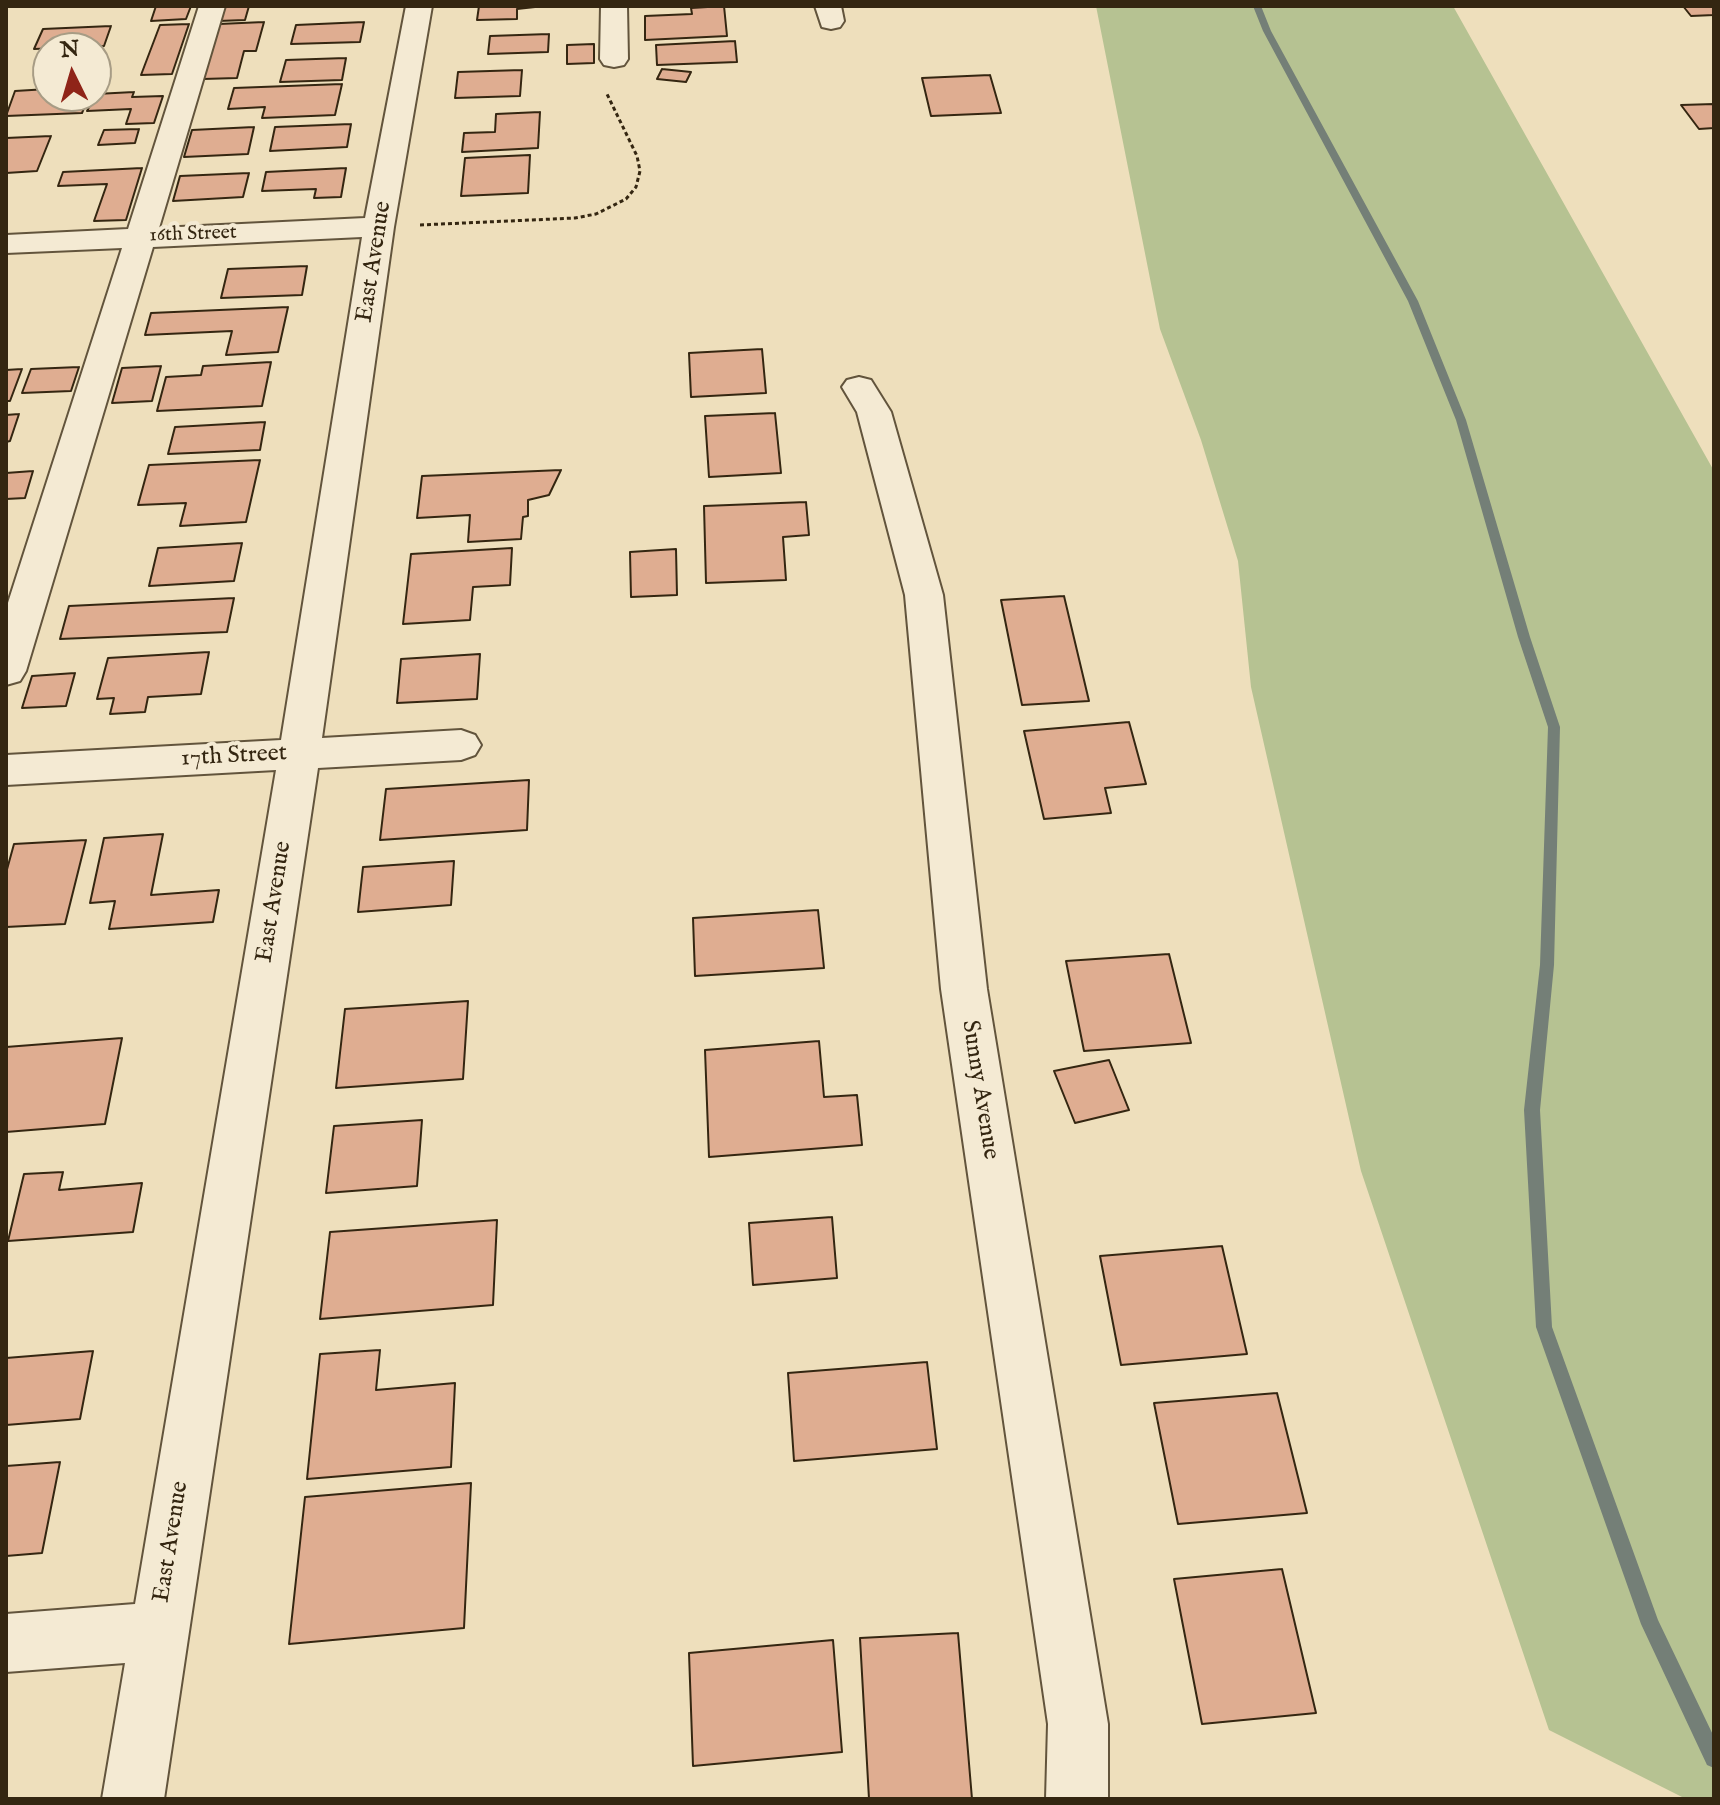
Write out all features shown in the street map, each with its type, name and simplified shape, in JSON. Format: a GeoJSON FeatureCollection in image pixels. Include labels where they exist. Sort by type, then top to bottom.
{"type":"FeatureCollection","features":[{"type":"Feature","properties":{"kind":"street"},"geometry":{"type":"LineString","coordinates":[[6,671],[212,6]]}},
{"type":"Feature","properties":{"kind":"street","name":"East Avenue"},"geometry":{"type":"LineString","coordinates":[[133,1799],[299,754],[379,227],[419,6]]}},
{"type":"Feature","properties":{"kind":"street"},"geometry":{"type":"LineString","coordinates":[[614,6],[614,59]]}},
{"type":"Feature","properties":{"kind":"street","name":"16th Street"},"geometry":{"type":"LineString","coordinates":[[6,244],[379,227]]}},
{"type":"Feature","properties":{"kind":"street","name":"Sunny Avenue"},"geometry":{"type":"LineString","coordinates":[[859,387],[874,412],[924,595],[964,989],[1078,1724],[1077,1799]]}},
{"type":"Feature","properties":{"kind":"street","name":"17th Street"},"geometry":{"type":"LineString","coordinates":[[6,770],[461,745]]}},
{"type":"Feature","properties":{"kind":"street"},"geometry":{"type":"LineString","coordinates":[[6,1643],[158,1631]]}},
{"type":"Feature","properties":{"kind":"path"},"geometry":{"type":"LineString","coordinates":[[379,227],[575,218],[596,214],[626,199],[636,187],[640,171],[628,134],[606,97],[605,79],[614,59]]}},
{"type":"Feature","properties":{"kind":"green space"},"geometry":{"type":"Polygon","coordinates":[[[1096,6],[1453,6],[1714,471],[1714,1799],[1686,1799],[1549,1730],[1361,1171],[1251,687],[1238,561],[1201,440],[1160,329],[1096,6]]]}},
{"type":"Feature","properties":{"kind":"building"},"geometry":{"type":"Polygon","coordinates":[[[156,6],[191,6],[186,19],[151,21],[156,6]]]}},
{"type":"Feature","properties":{"kind":"building"},"geometry":{"type":"Polygon","coordinates":[[[223,6],[249,6],[245,20],[218,21],[223,6]]]}},
{"type":"Feature","properties":{"kind":"building"},"geometry":{"type":"Polygon","coordinates":[[[479,6],[544,6],[517,9],[517,19],[477,20],[479,6]]]}},
{"type":"Feature","properties":{"kind":"building"},"geometry":{"type":"Polygon","coordinates":[[[724,6],[727,36],[645,40],[645,16],[692,14],[691,8],[724,6]]]}},
{"type":"Feature","properties":{"kind":"building"},"geometry":{"type":"Polygon","coordinates":[[[1683,6],[1714,6],[1714,15],[1691,16],[1683,6]]]}},
{"type":"Feature","properties":{"kind":"building"},"geometry":{"type":"Polygon","coordinates":[[[264,22],[256,51],[244,51],[237,78],[203,79],[219,24],[264,22]]]}},
{"type":"Feature","properties":{"kind":"building"},"geometry":{"type":"Polygon","coordinates":[[[364,22],[360,42],[291,44],[296,25],[364,22]]]}},
{"type":"Feature","properties":{"kind":"building"},"geometry":{"type":"Polygon","coordinates":[[[189,24],[172,74],[141,75],[160,25],[189,24]]]}},
{"type":"Feature","properties":{"kind":"building"},"geometry":{"type":"Polygon","coordinates":[[[111,26],[109,32],[42,32],[43,29],[111,26]]]}},
{"type":"Feature","properties":{"kind":"building"},"geometry":{"type":"Polygon","coordinates":[[[549,34],[548,52],[488,54],[490,36],[549,34]]]}},
{"type":"Feature","properties":{"kind":"building"},"geometry":{"type":"Polygon","coordinates":[[[735,41],[737,62],[657,65],[656,45],[735,41]]]}},
{"type":"Feature","properties":{"kind":"building"},"geometry":{"type":"Polygon","coordinates":[[[594,44],[594,63],[567,64],[567,45],[594,44]]]}},
{"type":"Feature","properties":{"kind":"building"},"geometry":{"type":"Polygon","coordinates":[[[346,58],[342,80],[280,82],[286,60],[346,58]]]}},
{"type":"Feature","properties":{"kind":"building"},"geometry":{"type":"Polygon","coordinates":[[[662,69],[691,72],[686,82],[657,79],[662,69]]]}},
{"type":"Feature","properties":{"kind":"building"},"geometry":{"type":"Polygon","coordinates":[[[522,70],[520,96],[455,98],[458,72],[522,70]]]}},
{"type":"Feature","properties":{"kind":"building"},"geometry":{"type":"Polygon","coordinates":[[[990,75],[1001,113],[931,116],[922,78],[990,75]]]}},
{"type":"Feature","properties":{"kind":"building"},"geometry":{"type":"Polygon","coordinates":[[[342,84],[335,115],[262,118],[265,107],[228,109],[234,88],[342,84]]]}},
{"type":"Feature","properties":{"kind":"building"},"geometry":{"type":"Polygon","coordinates":[[[32,90],[32,112],[82,112],[6,116],[15,91],[32,90]]]}},
{"type":"Feature","properties":{"kind":"building"},"geometry":{"type":"Polygon","coordinates":[[[134,92],[132,97],[163,96],[154,123],[126,124],[131,109],[112,110],[112,93],[134,92]]]}},
{"type":"Feature","properties":{"kind":"building"},"geometry":{"type":"Polygon","coordinates":[[[1714,104],[1714,128],[1699,129],[1681,105],[1714,104]]]}},
{"type":"Feature","properties":{"kind":"building"},"geometry":{"type":"Polygon","coordinates":[[[540,112],[538,148],[462,152],[464,133],[495,132],[496,114],[540,112]]]}},
{"type":"Feature","properties":{"kind":"building"},"geometry":{"type":"Polygon","coordinates":[[[351,124],[347,147],[270,151],[275,127],[351,124]]]}},
{"type":"Feature","properties":{"kind":"building"},"geometry":{"type":"Polygon","coordinates":[[[254,127],[248,154],[184,157],[192,130],[254,127]]]}},
{"type":"Feature","properties":{"kind":"building"},"geometry":{"type":"Polygon","coordinates":[[[139,129],[135,143],[98,145],[104,130],[139,129]]]}},
{"type":"Feature","properties":{"kind":"building"},"geometry":{"type":"Polygon","coordinates":[[[51,136],[37,171],[6,173],[6,138],[51,136]]]}},
{"type":"Feature","properties":{"kind":"building"},"geometry":{"type":"Polygon","coordinates":[[[530,155],[528,193],[461,196],[465,158],[530,155]]]}},
{"type":"Feature","properties":{"kind":"building"},"geometry":{"type":"Polygon","coordinates":[[[142,168],[126,220],[94,221],[107,184],[58,186],[63,172],[142,168]]]}},
{"type":"Feature","properties":{"kind":"building"},"geometry":{"type":"Polygon","coordinates":[[[346,168],[341,197],[314,198],[316,189],[262,191],[266,172],[346,168]]]}},
{"type":"Feature","properties":{"kind":"building"},"geometry":{"type":"Polygon","coordinates":[[[249,173],[243,197],[173,201],[180,176],[249,173]]]}},
{"type":"Feature","properties":{"kind":"building"},"geometry":{"type":"Polygon","coordinates":[[[307,266],[302,295],[221,298],[228,269],[307,266]]]}},
{"type":"Feature","properties":{"kind":"building"},"geometry":{"type":"Polygon","coordinates":[[[288,307],[278,352],[226,355],[232,331],[145,335],[151,313],[288,307]]]}},
{"type":"Feature","properties":{"kind":"building"},"geometry":{"type":"Polygon","coordinates":[[[762,349],[766,393],[691,397],[689,353],[762,349]]]}},
{"type":"Feature","properties":{"kind":"building"},"geometry":{"type":"Polygon","coordinates":[[[271,362],[262,406],[157,411],[166,377],[201,375],[203,366],[271,362]]]}},
{"type":"Feature","properties":{"kind":"building"},"geometry":{"type":"Polygon","coordinates":[[[161,366],[152,401],[112,403],[122,368],[161,366]]]}},
{"type":"Feature","properties":{"kind":"building"},"geometry":{"type":"Polygon","coordinates":[[[79,367],[71,391],[22,393],[31,369],[79,367]]]}},
{"type":"Feature","properties":{"kind":"building"},"geometry":{"type":"Polygon","coordinates":[[[22,369],[10,401],[6,401],[6,370],[22,369]]]}},
{"type":"Feature","properties":{"kind":"building"},"geometry":{"type":"Polygon","coordinates":[[[775,413],[781,473],[709,477],[705,416],[775,413]]]}},
{"type":"Feature","properties":{"kind":"building"},"geometry":{"type":"Polygon","coordinates":[[[19,414],[10,441],[6,442],[6,415],[19,414]]]}},
{"type":"Feature","properties":{"kind":"building"},"geometry":{"type":"Polygon","coordinates":[[[265,422],[260,450],[168,454],[175,427],[265,422]]]}},
{"type":"Feature","properties":{"kind":"building"},"geometry":{"type":"Polygon","coordinates":[[[260,460],[246,522],[180,526],[186,503],[138,505],[149,465],[260,460]]]}},
{"type":"Feature","properties":{"kind":"building"},"geometry":{"type":"Polygon","coordinates":[[[561,470],[549,495],[528,500],[528,516],[523,517],[521,539],[468,542],[470,515],[417,518],[422,476],[561,470]]]}},
{"type":"Feature","properties":{"kind":"building"},"geometry":{"type":"Polygon","coordinates":[[[33,471],[25,498],[6,499],[6,473],[33,471]]]}},
{"type":"Feature","properties":{"kind":"building"},"geometry":{"type":"Polygon","coordinates":[[[806,502],[809,535],[783,537],[786,580],[706,583],[704,506],[806,502]]]}},
{"type":"Feature","properties":{"kind":"building"},"geometry":{"type":"Polygon","coordinates":[[[242,543],[234,581],[149,586],[158,548],[242,543]]]}},
{"type":"Feature","properties":{"kind":"building"},"geometry":{"type":"Polygon","coordinates":[[[512,548],[510,585],[473,587],[470,620],[403,624],[411,554],[512,548]]]}},
{"type":"Feature","properties":{"kind":"building"},"geometry":{"type":"Polygon","coordinates":[[[676,549],[677,595],[631,597],[630,552],[676,549]]]}},
{"type":"Feature","properties":{"kind":"building"},"geometry":{"type":"Polygon","coordinates":[[[1064,596],[1089,701],[1022,705],[1001,600],[1064,596]]]}},
{"type":"Feature","properties":{"kind":"building"},"geometry":{"type":"Polygon","coordinates":[[[234,598],[227,632],[60,639],[69,606],[234,598]]]}},
{"type":"Feature","properties":{"kind":"building"},"geometry":{"type":"Polygon","coordinates":[[[209,652],[201,694],[148,697],[145,712],[110,714],[114,698],[97,699],[108,658],[209,652]]]}},
{"type":"Feature","properties":{"kind":"building"},"geometry":{"type":"Polygon","coordinates":[[[480,654],[477,699],[397,703],[401,659],[480,654]]]}},
{"type":"Feature","properties":{"kind":"building"},"geometry":{"type":"Polygon","coordinates":[[[75,673],[66,706],[22,708],[32,676],[75,673]]]}},
{"type":"Feature","properties":{"kind":"building"},"geometry":{"type":"Polygon","coordinates":[[[1129,722],[1146,784],[1105,788],[1111,813],[1044,819],[1024,731],[1129,722]]]}},
{"type":"Feature","properties":{"kind":"building"},"geometry":{"type":"Polygon","coordinates":[[[529,780],[527,830],[380,840],[386,789],[529,780]]]}},
{"type":"Feature","properties":{"kind":"building"},"geometry":{"type":"Polygon","coordinates":[[[163,834],[151,895],[219,890],[213,922],[109,929],[115,901],[90,903],[104,838],[163,834]]]}},
{"type":"Feature","properties":{"kind":"building"},"geometry":{"type":"Polygon","coordinates":[[[86,840],[65,924],[6,927],[6,873],[14,844],[86,840]]]}},
{"type":"Feature","properties":{"kind":"building"},"geometry":{"type":"Polygon","coordinates":[[[454,861],[451,905],[358,912],[363,867],[454,861]]]}},
{"type":"Feature","properties":{"kind":"building"},"geometry":{"type":"Polygon","coordinates":[[[818,910],[824,968],[695,976],[693,918],[818,910]]]}},
{"type":"Feature","properties":{"kind":"building"},"geometry":{"type":"Polygon","coordinates":[[[1169,954],[1191,1043],[1084,1051],[1066,961],[1169,954]]]}},
{"type":"Feature","properties":{"kind":"building"},"geometry":{"type":"Polygon","coordinates":[[[468,1001],[463,1079],[336,1088],[345,1009],[468,1001]]]}},
{"type":"Feature","properties":{"kind":"building"},"geometry":{"type":"Polygon","coordinates":[[[122,1038],[105,1124],[6,1132],[6,1047],[122,1038]]]}},
{"type":"Feature","properties":{"kind":"building"},"geometry":{"type":"Polygon","coordinates":[[[819,1041],[824,1097],[857,1095],[862,1145],[709,1157],[705,1050],[819,1041]]]}},
{"type":"Feature","properties":{"kind":"building"},"geometry":{"type":"Polygon","coordinates":[[[1109,1060],[1129,1110],[1075,1123],[1054,1071],[1109,1060]]]}},
{"type":"Feature","properties":{"kind":"building"},"geometry":{"type":"Polygon","coordinates":[[[422,1120],[417,1186],[326,1193],[334,1126],[422,1120]]]}},
{"type":"Feature","properties":{"kind":"building"},"geometry":{"type":"Polygon","coordinates":[[[63,1172],[59,1190],[142,1183],[133,1232],[8,1241],[24,1174],[63,1172]]]}},
{"type":"Feature","properties":{"kind":"building"},"geometry":{"type":"Polygon","coordinates":[[[832,1217],[837,1278],[753,1285],[749,1223],[832,1217]]]}},
{"type":"Feature","properties":{"kind":"building"},"geometry":{"type":"Polygon","coordinates":[[[497,1220],[493,1305],[320,1319],[330,1232],[497,1220]]]}},
{"type":"Feature","properties":{"kind":"building"},"geometry":{"type":"Polygon","coordinates":[[[1222,1246],[1247,1354],[1121,1365],[1100,1256],[1222,1246]]]}},
{"type":"Feature","properties":{"kind":"building"},"geometry":{"type":"Polygon","coordinates":[[[380,1350],[376,1390],[455,1383],[451,1467],[307,1479],[320,1354],[380,1350]]]}},
{"type":"Feature","properties":{"kind":"building"},"geometry":{"type":"Polygon","coordinates":[[[93,1351],[80,1419],[6,1425],[6,1358],[93,1351]]]}},
{"type":"Feature","properties":{"kind":"building"},"geometry":{"type":"Polygon","coordinates":[[[927,1362],[937,1449],[794,1461],[788,1373],[927,1362]]]}},
{"type":"Feature","properties":{"kind":"building"},"geometry":{"type":"Polygon","coordinates":[[[1277,1393],[1307,1513],[1178,1524],[1154,1403],[1277,1393]]]}},
{"type":"Feature","properties":{"kind":"building"},"geometry":{"type":"Polygon","coordinates":[[[60,1462],[42,1553],[6,1556],[6,1466],[60,1462]]]}},
{"type":"Feature","properties":{"kind":"building"},"geometry":{"type":"Polygon","coordinates":[[[471,1483],[464,1628],[289,1644],[305,1497],[471,1483]]]}},
{"type":"Feature","properties":{"kind":"building"},"geometry":{"type":"Polygon","coordinates":[[[1282,1569],[1316,1713],[1202,1724],[1174,1579],[1282,1569]]]}},
{"type":"Feature","properties":{"kind":"building"},"geometry":{"type":"Polygon","coordinates":[[[958,1633],[972,1799],[869,1799],[860,1638],[958,1633]]]}},
{"type":"Feature","properties":{"kind":"building"},"geometry":{"type":"Polygon","coordinates":[[[833,1640],[842,1752],[693,1766],[689,1653],[833,1640]]]}},
{"type":"Feature","properties":{"kind":"waterway"},"geometry":{"type":"LineString","coordinates":[[1257,6],[1267,31],[1413,301],[1461,420],[1524,637],[1554,727],[1547,965],[1532,1110],[1544,1327],[1650,1624],[1714,1758]]}}]}
